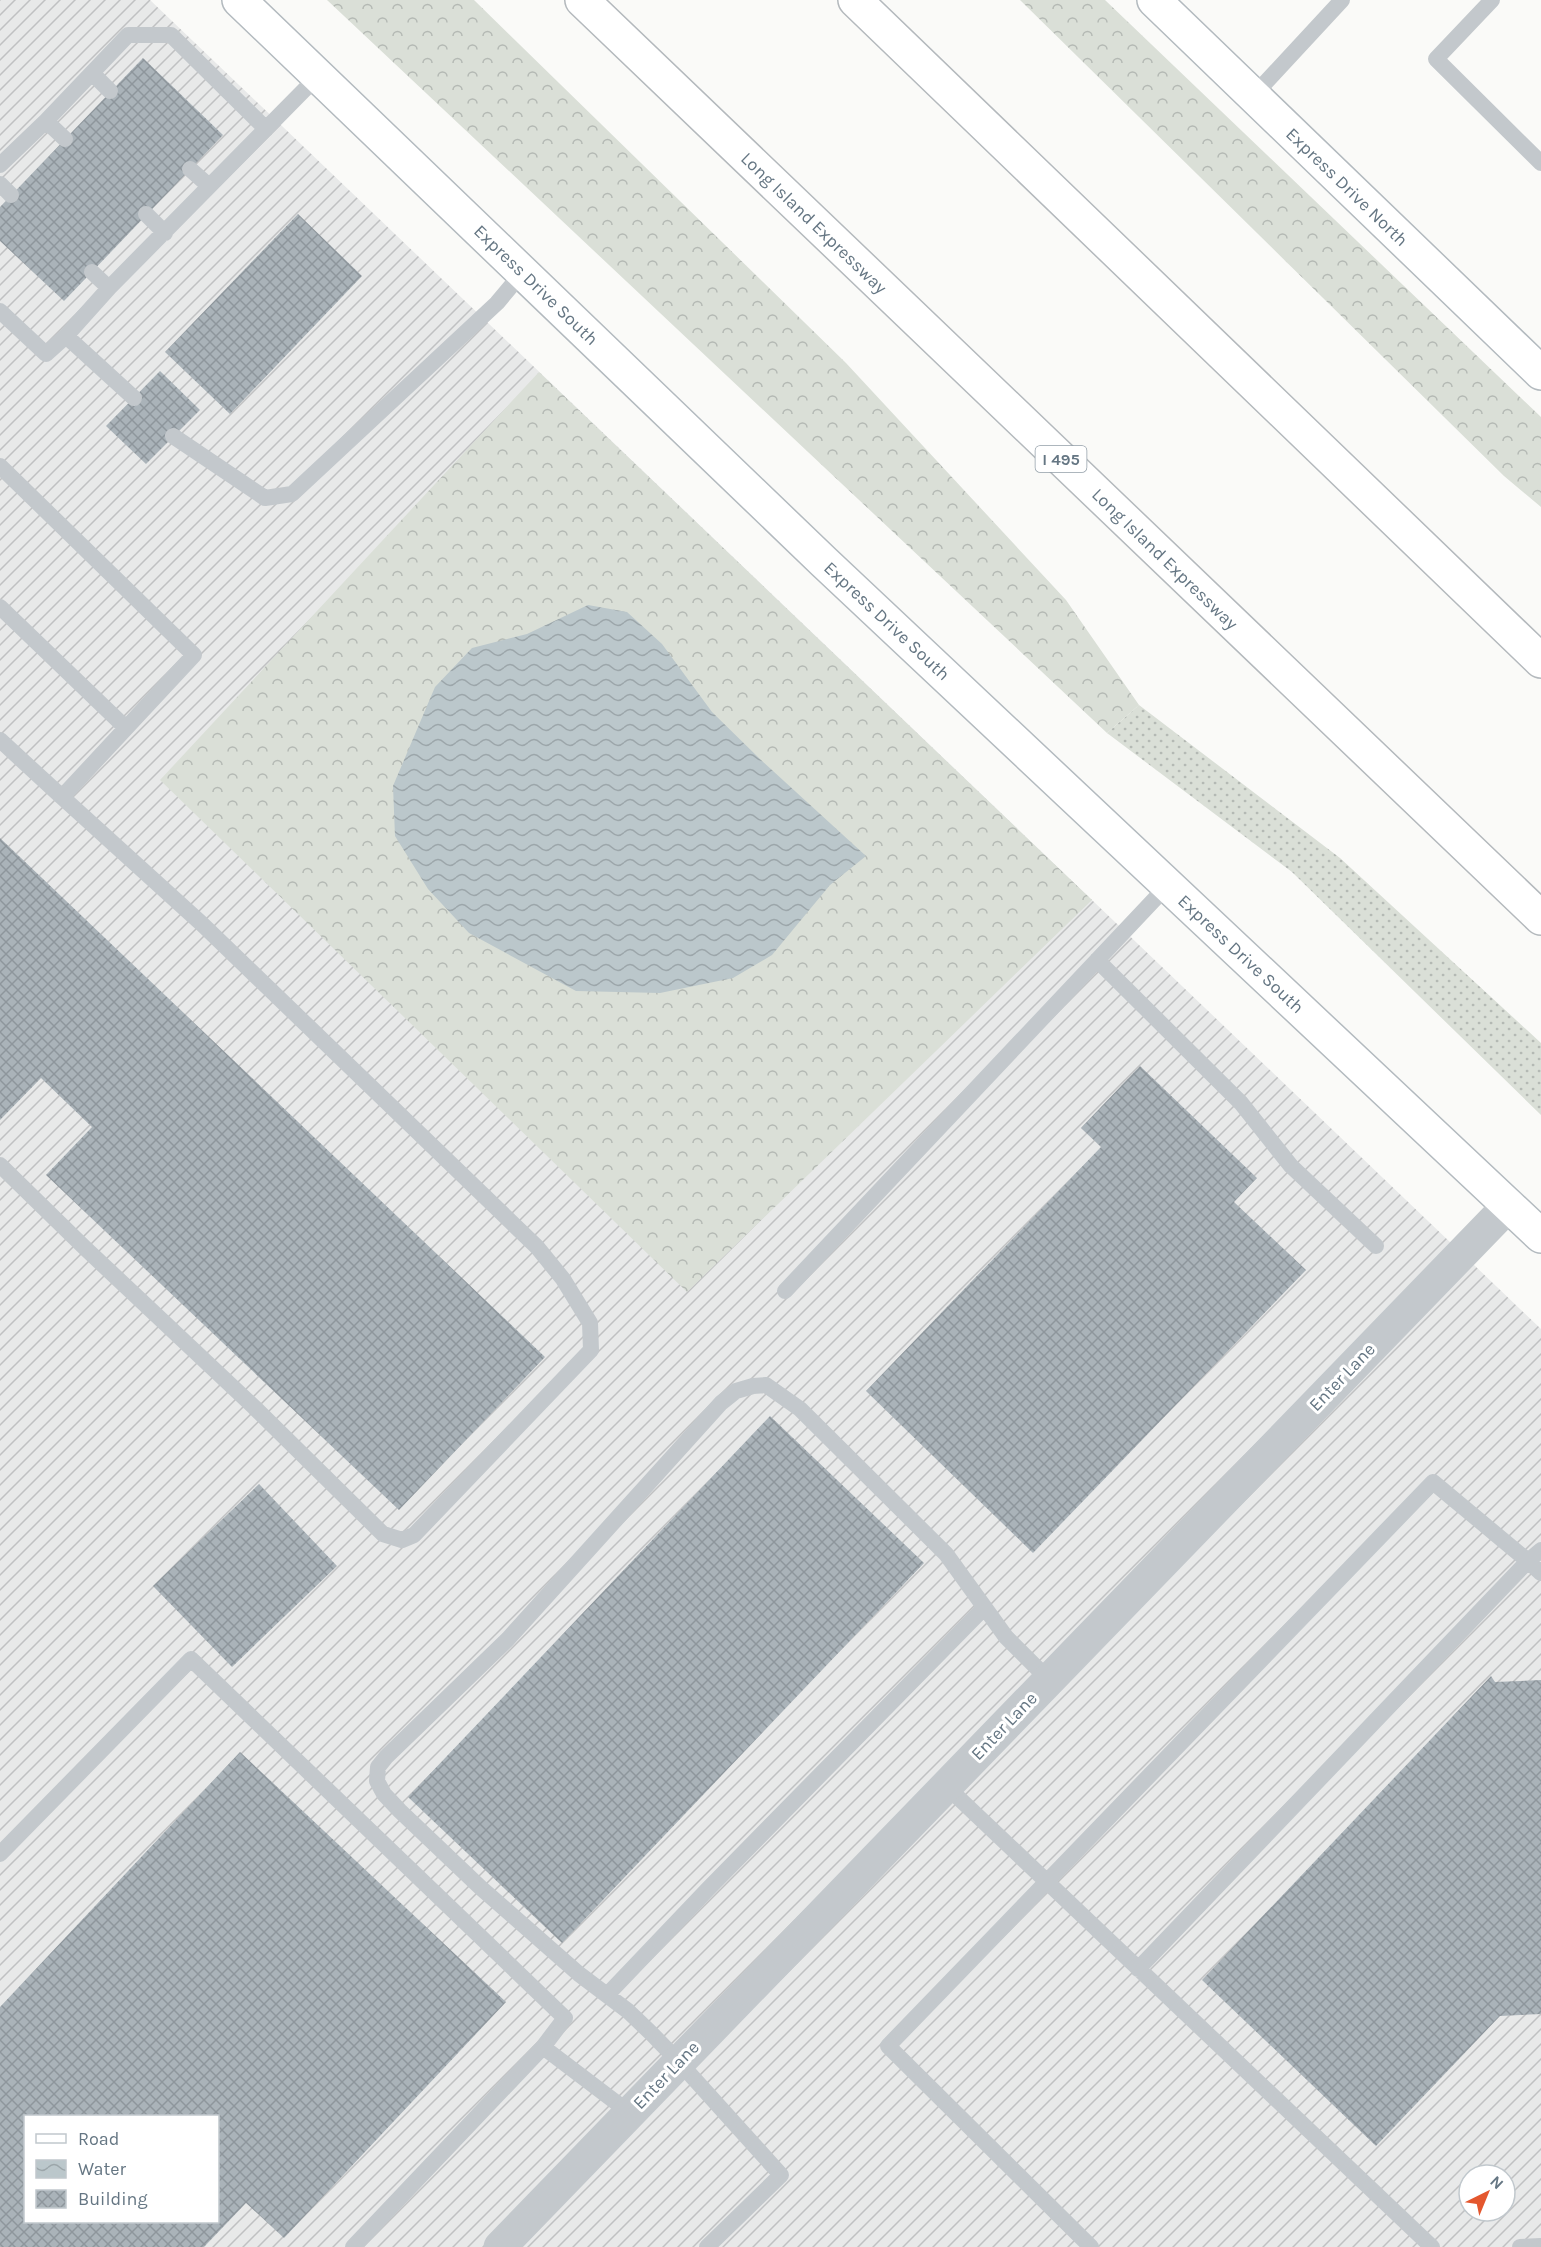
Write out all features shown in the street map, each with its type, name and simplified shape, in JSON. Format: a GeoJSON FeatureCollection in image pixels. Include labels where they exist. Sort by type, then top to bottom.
{"type":"FeatureCollection","features":[{"type":"Feature","properties":{"kind":"main road","name":"Express Drive South"},"geometry":{"type":"LineString","coordinates":[[238,0],[824,562],[1541,1236]]}},
{"type":"Feature","properties":{"kind":"main road","name":"Long Island Expressway"},"geometry":{"type":"LineString","coordinates":[[582,0],[1541,918]]}},
{"type":"Feature","properties":{"kind":"main road"},"geometry":{"type":"LineString","coordinates":[[855,0],[1541,661]]}},
{"type":"Feature","properties":{"kind":"main road","name":"Express Drive North"},"geometry":{"type":"LineString","coordinates":[[1154,0],[1541,373]]}},
{"type":"Feature","properties":{"kind":"street","name":"Enter Lane"},"geometry":{"type":"LineString","coordinates":[[500,2247],[1509,1205]]}},
{"type":"Feature","properties":{"kind":"lane"},"geometry":{"type":"LineString","coordinates":[[1253,96],[1342,0]]}},
{"type":"Feature","properties":{"kind":"lane"},"geometry":{"type":"LineString","coordinates":[[1492,0],[1436,59],[1541,162]]}},
{"type":"Feature","properties":{"kind":"lane"},"geometry":{"type":"LineString","coordinates":[[0,165],[46,121],[128,34],[171,36],[266,129]]}},
{"type":"Feature","properties":{"kind":"lane"},"geometry":{"type":"LineString","coordinates":[[92,73],[110,92]]}},
{"type":"Feature","properties":{"kind":"lane"},"geometry":{"type":"LineString","coordinates":[[0,311],[46,354],[318,76]]}},
{"type":"Feature","properties":{"kind":"lane"},"geometry":{"type":"LineString","coordinates":[[46,121],[65,139]]}},
{"type":"Feature","properties":{"kind":"lane"},"geometry":{"type":"LineString","coordinates":[[190,169],[209,186]]}},
{"type":"Feature","properties":{"kind":"lane"},"geometry":{"type":"LineString","coordinates":[[146,214],[165,232]]}},
{"type":"Feature","properties":{"kind":"lane"},"geometry":{"type":"LineString","coordinates":[[92,272],[109,288]]}},
{"type":"Feature","properties":{"kind":"lane"},"geometry":{"type":"LineString","coordinates":[[173,436],[265,498],[292,494],[497,303],[523,272]]}},
{"type":"Feature","properties":{"kind":"lane"},"geometry":{"type":"LineString","coordinates":[[66,336],[134,398]]}},
{"type":"Feature","properties":{"kind":"lane"},"geometry":{"type":"LineString","coordinates":[[0,466],[194,655],[62,797]]}},
{"type":"Feature","properties":{"kind":"lane"},"geometry":{"type":"LineString","coordinates":[[0,608],[126,728]]}},
{"type":"Feature","properties":{"kind":"lane"},"geometry":{"type":"LineString","coordinates":[[0,740],[218,940],[537,1247],[563,1279],[590,1323],[591,1350],[414,1535],[402,1540],[383,1534],[254,1407],[0,1165]]}},
{"type":"Feature","properties":{"kind":"lane"},"geometry":{"type":"LineString","coordinates":[[785,1291],[1168,885]]}},
{"type":"Feature","properties":{"kind":"lane"},"geometry":{"type":"LineString","coordinates":[[1097,960],[1240,1103],[1291,1166],[1376,1246]]}},
{"type":"Feature","properties":{"kind":"lane"},"geometry":{"type":"LineString","coordinates":[[707,2247],[781,2175],[679,2062],[628,2011],[579,1974],[400,1811],[384,1794],[377,1780],[378,1767],[508,1639],[721,1403],[736,1391],[753,1386],[766,1385],[800,1408],[921,1527],[946,1554],[1006,1637],[1049,1680]]}},
{"type":"Feature","properties":{"kind":"lane"},"geometry":{"type":"LineString","coordinates":[[1090,2247],[888,2046],[1433,1482],[1541,1573]]}},
{"type":"Feature","properties":{"kind":"lane"},"geometry":{"type":"LineString","coordinates":[[1138,1969],[1541,1550]]}},
{"type":"Feature","properties":{"kind":"lane"},"geometry":{"type":"LineString","coordinates":[[607,1995],[984,1608]]}},
{"type":"Feature","properties":{"kind":"lane"},"geometry":{"type":"LineString","coordinates":[[0,1854],[191,1659],[565,2018],[543,2047],[353,2247]]}},
{"type":"Feature","properties":{"kind":"lane"},"geometry":{"type":"LineString","coordinates":[[946,1786],[1432,2247]]}},
{"type":"Feature","properties":{"kind":"lane"},"geometry":{"type":"LineString","coordinates":[[543,2047],[630,2113]]}},
{"type":"Feature","properties":{"kind":"lane"},"geometry":{"type":"LineString","coordinates":[[1520,2247],[1541,2246]]}},
{"type":"Feature","properties":{"kind":"shaded area"},"geometry":{"type":"Polygon","coordinates":[[[0,0],[150,0],[1541,1329],[1541,2247],[0,2247],[0,0]]]}},
{"type":"Feature","properties":{"kind":"green space"},"geometry":{"type":"Polygon","coordinates":[[[327,0],[474,0],[846,363],[1066,600],[1139,705],[1107,733],[327,0]]]}},
{"type":"Feature","properties":{"kind":"green space"},"geometry":{"type":"Polygon","coordinates":[[[1020,0],[1105,0],[1541,417],[1541,507],[1504,476],[1020,0]]]}},
{"type":"Feature","properties":{"kind":"green space"},"geometry":{"type":"Polygon","coordinates":[[[539,372],[1092,900],[687,1292],[160,780],[539,372]]]}},
{"type":"Feature","properties":{"kind":"green space"},"geometry":{"type":"Polygon","coordinates":[[[1139,705],[1340,858],[1541,1043],[1541,1115],[1292,872],[1107,733],[1139,705]]]}},
{"type":"Feature","properties":{"kind":"water"},"geometry":{"type":"Polygon","coordinates":[[[588,605],[627,612],[662,644],[712,712],[866,856],[830,885],[772,955],[733,978],[660,993],[576,991],[469,933],[428,889],[395,836],[393,786],[435,687],[472,648],[527,634],[588,605]]]}},
{"type":"Feature","properties":{"kind":"building"},"geometry":{"type":"Polygon","coordinates":[[[143,58],[223,135],[64,301],[0,241],[0,207],[143,58]]]}},
{"type":"Feature","properties":{"kind":"building"},"geometry":{"type":"Polygon","coordinates":[[[298,214],[362,276],[230,414],[165,352],[298,214]]]}},
{"type":"Feature","properties":{"kind":"building"},"geometry":{"type":"Polygon","coordinates":[[[160,371],[200,410],[146,464],[106,426],[160,371]]]}},
{"type":"Feature","properties":{"kind":"building"},"geometry":{"type":"Polygon","coordinates":[[[0,838],[545,1357],[399,1510],[46,1175],[92,1127],[41,1078],[0,1120],[0,838]]]}},
{"type":"Feature","properties":{"kind":"building"},"geometry":{"type":"Polygon","coordinates":[[[1140,1066],[1257,1178],[1234,1202],[1306,1270],[1033,1553],[866,1391],[1101,1147],[1081,1128],[1140,1066]]]}},
{"type":"Feature","properties":{"kind":"building"},"geometry":{"type":"Polygon","coordinates":[[[770,1416],[924,1563],[562,1943],[408,1797],[770,1416]]]}},
{"type":"Feature","properties":{"kind":"building"},"geometry":{"type":"Polygon","coordinates":[[[259,1484],[337,1566],[232,1667],[153,1586],[259,1484]]]}},
{"type":"Feature","properties":{"kind":"building"},"geometry":{"type":"Polygon","coordinates":[[[1491,1676],[1495,1682],[1541,1680],[1541,2014],[1500,2016],[1376,2146],[1202,1980],[1491,1676]]]}},
{"type":"Feature","properties":{"kind":"building"},"geometry":{"type":"Polygon","coordinates":[[[240,1752],[506,2002],[284,2238],[246,2203],[204,2247],[0,2247],[0,2007],[240,1752]]]}}]}
